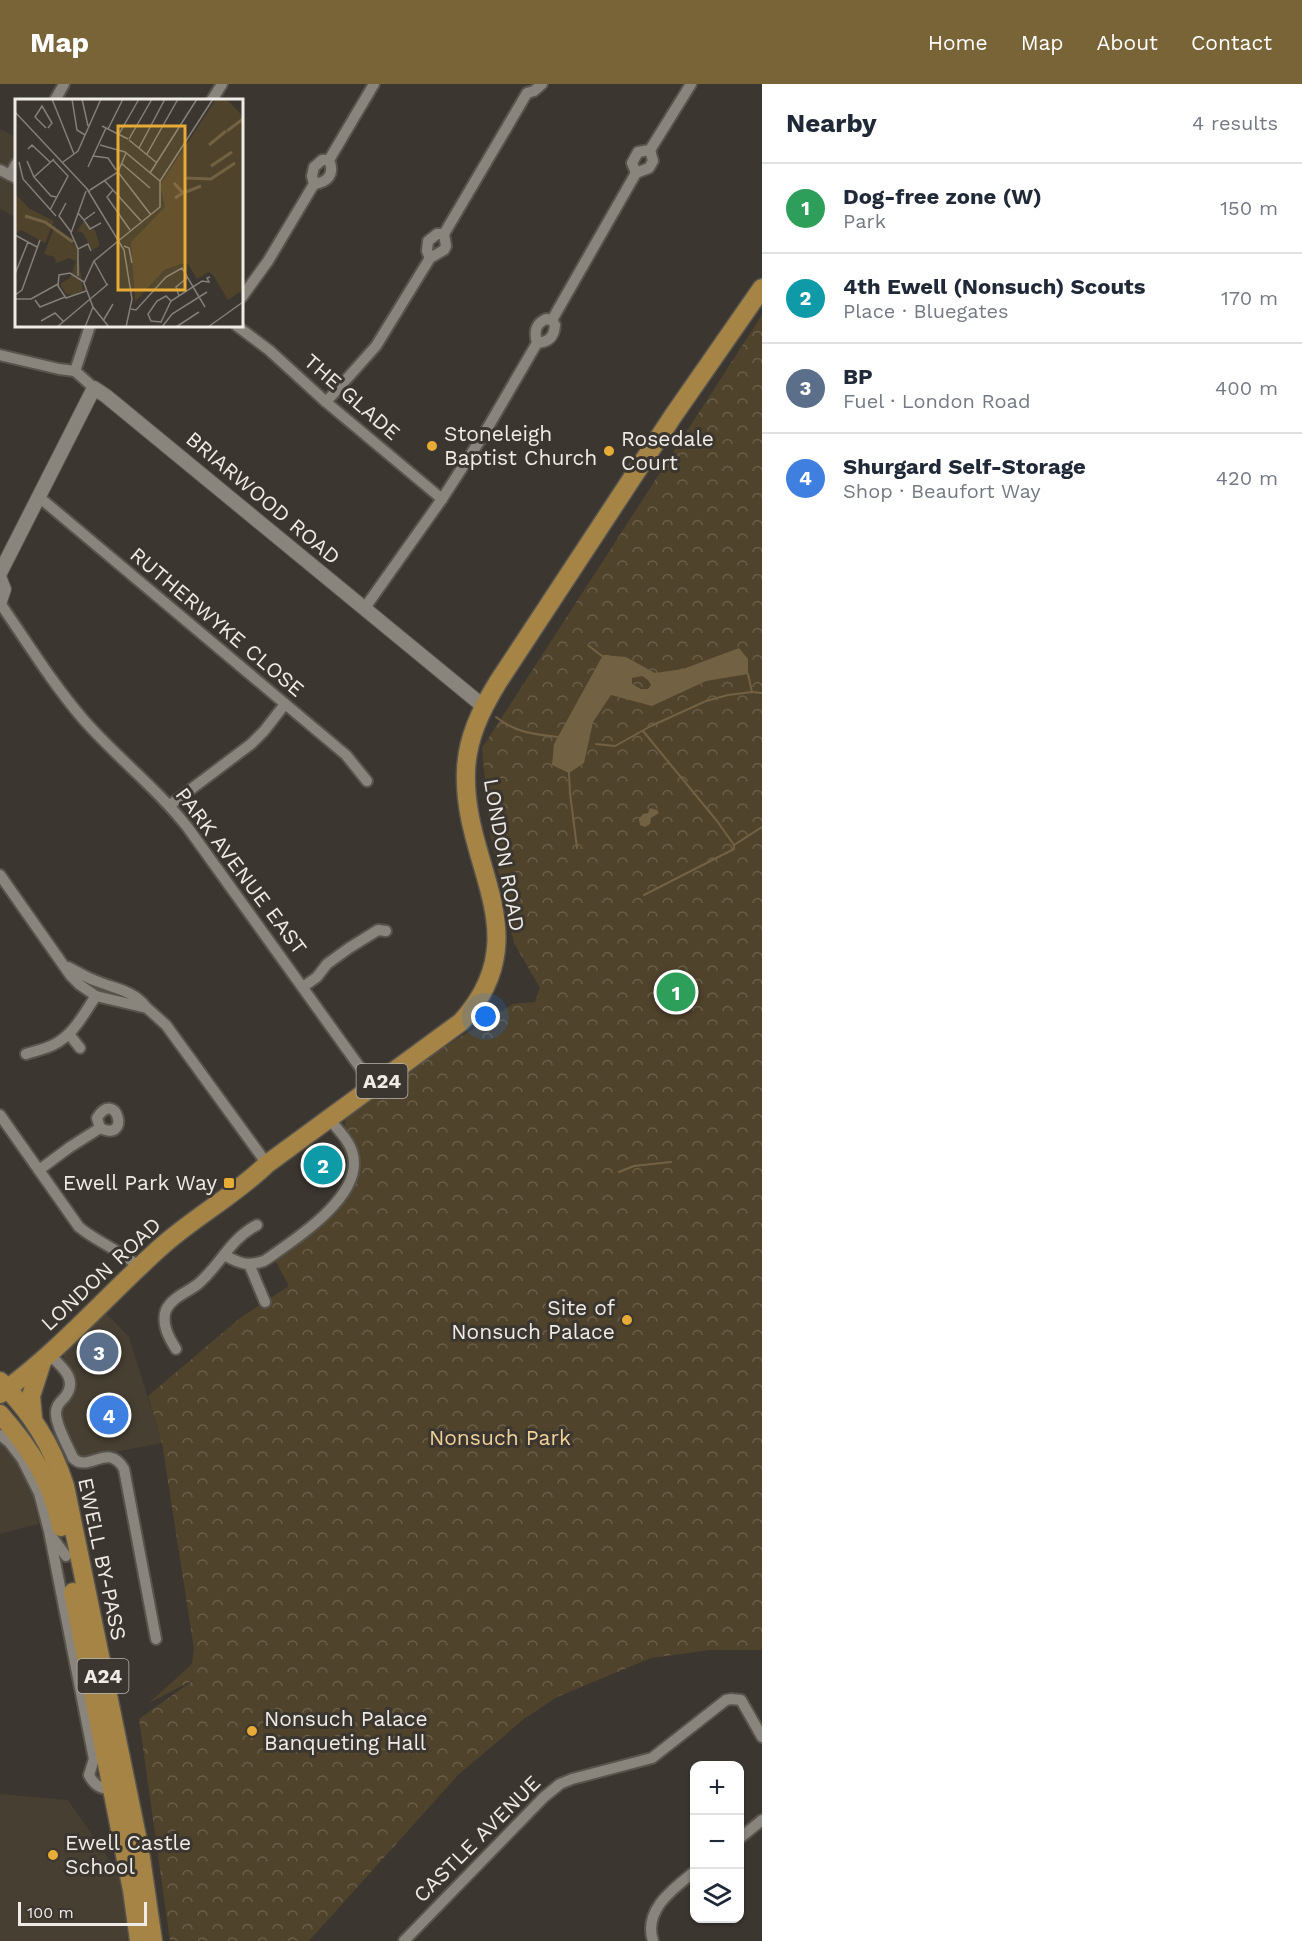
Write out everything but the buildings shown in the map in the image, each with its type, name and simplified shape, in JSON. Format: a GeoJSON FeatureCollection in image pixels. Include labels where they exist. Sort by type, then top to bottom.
{"type":"FeatureCollection","features":[{"type":"Feature","properties":{"kind":"highway","name":"LONDON ROAD"},"geometry":{"type":"LineString","coordinates":[[2,1388],[45,1357],[165,1243],[195,1219],[248,1183],[267,1164],[461,1022],[481,997],[494,965],[498,938],[496,915],[466,800],[466,771],[472,733],[483,706],[673,416],[762,288]]}},
{"type":"Feature","properties":{"kind":"highway"},"geometry":{"type":"LineString","coordinates":[[33,1418],[31,1396],[45,1357]]}},
{"type":"Feature","properties":{"kind":"highway"},"geometry":{"type":"LineString","coordinates":[[2,1388],[3,1401],[24,1425],[35,1443],[44,1474]]}},
{"type":"Feature","properties":{"kind":"highway","name":"EWELL BY-PASS"},"geometry":{"type":"LineString","coordinates":[[2,1388],[33,1418],[45,1438],[65,1486],[140,1851],[153,1941]]}},
{"type":"Feature","properties":{"kind":"highway","name":"EWELL BY-PASS"},"geometry":{"type":"LineString","coordinates":[[0,1414],[26,1444],[44,1474],[54,1497],[132,1890],[139,1941]]}},
{"type":"Feature","properties":{"kind":"street"},"geometry":{"type":"LineString","coordinates":[[56,99],[64,84]]}},
{"type":"Feature","properties":{"kind":"street"},"geometry":{"type":"LineString","coordinates":[[213,99],[222,84]]}},
{"type":"Feature","properties":{"kind":"street"},"geometry":{"type":"LineString","coordinates":[[329,160],[374,84]]}},
{"type":"Feature","properties":{"kind":"street"},"geometry":{"type":"LineString","coordinates":[[326,402],[376,346],[430,258],[444,250],[446,246],[444,234],[525,88],[534,92],[542,84]]}},
{"type":"Feature","properties":{"kind":"street"},"geometry":{"type":"LineString","coordinates":[[552,320],[636,173],[649,168],[653,161],[650,150],[691,84]]}},
{"type":"Feature","properties":{"kind":"street"},"geometry":{"type":"LineString","coordinates":[[243,296],[268,261],[314,184],[312,176],[314,167],[322,160],[329,160]]}},
{"type":"Feature","properties":{"kind":"street"},"geometry":{"type":"LineString","coordinates":[[314,184],[329,178],[332,168],[329,160]]}},
{"type":"Feature","properties":{"kind":"street"},"geometry":{"type":"LineString","coordinates":[[430,258],[427,251],[428,241],[437,234],[444,234]]}},
{"type":"Feature","properties":{"kind":"street"},"geometry":{"type":"LineString","coordinates":[[364,609],[442,500],[484,435],[537,343],[535,332],[537,326],[546,319],[552,320]]}},
{"type":"Feature","properties":{"kind":"street"},"geometry":{"type":"LineString","coordinates":[[537,343],[553,336],[555,325],[552,320]]}},
{"type":"Feature","properties":{"kind":"street"},"geometry":{"type":"LineString","coordinates":[[0,355],[59,369],[75,370],[90,327]]}},
{"type":"Feature","properties":{"kind":"street","name":"THE GLADE"},"geometry":{"type":"LineString","coordinates":[[239,327],[442,500]]}},
{"type":"Feature","properties":{"kind":"street","name":"BRIARWOOD ROAD"},"geometry":{"type":"LineString","coordinates":[[75,370],[94,388],[483,706]]}},
{"type":"Feature","properties":{"kind":"street"},"geometry":{"type":"LineString","coordinates":[[0,573],[94,388]]}},
{"type":"Feature","properties":{"kind":"street","name":"RUTHERWYKE CLOSE"},"geometry":{"type":"LineString","coordinates":[[39,497],[346,755],[367,781]]}},
{"type":"Feature","properties":{"kind":"street"},"geometry":{"type":"LineString","coordinates":[[0,579],[4,589],[0,602]]}},
{"type":"Feature","properties":{"kind":"street","name":"PARK AVENUE EAST"},"geometry":{"type":"LineString","coordinates":[[0,602],[62,693],[84,720],[170,805],[374,1087]]}},
{"type":"Feature","properties":{"kind":"street"},"geometry":{"type":"LineString","coordinates":[[170,805],[251,744],[285,704]]}},
{"type":"Feature","properties":{"kind":"street"},"geometry":{"type":"LineString","coordinates":[[0,875],[62,964],[80,985],[96,996],[147,1008]]}},
{"type":"Feature","properties":{"kind":"street"},"geometry":{"type":"LineString","coordinates":[[303,987],[317,977],[327,964],[349,948],[378,930],[386,931]]}},
{"type":"Feature","properties":{"kind":"street"},"geometry":{"type":"LineString","coordinates":[[62,964],[141,1000],[166,1025],[267,1164]]}},
{"type":"Feature","properties":{"kind":"street"},"geometry":{"type":"LineString","coordinates":[[26,1054],[53,1046],[69,1034],[96,996]]}},
{"type":"Feature","properties":{"kind":"street"},"geometry":{"type":"LineString","coordinates":[[69,1034],[80,1048]]}},
{"type":"Feature","properties":{"kind":"street"},"geometry":{"type":"LineString","coordinates":[[0,1115],[79,1227],[91,1237],[129,1258],[139,1268]]}},
{"type":"Feature","properties":{"kind":"street"},"geometry":{"type":"LineString","coordinates":[[224,1255],[242,1264],[264,1261],[322,1218],[333,1207],[347,1187],[353,1170],[353,1156],[348,1142],[330,1120]]}},
{"type":"Feature","properties":{"kind":"street"},"geometry":{"type":"LineString","coordinates":[[39,1170],[100,1128]]}},
{"type":"Feature","properties":{"kind":"street"},"geometry":{"type":"LineString","coordinates":[[176,1349],[167,1334],[164,1322],[166,1311],[172,1301],[205,1278],[236,1240],[244,1232],[257,1225]]}},
{"type":"Feature","properties":{"kind":"street"},"geometry":{"type":"LineString","coordinates":[[249,1264],[266,1302]]}},
{"type":"Feature","properties":{"kind":"street"},"geometry":{"type":"LineString","coordinates":[[45,1357],[65,1371],[70,1380],[69,1392],[57,1406],[56,1413],[73,1458],[76,1462],[115,1458],[124,1469],[156,1639]]}},
{"type":"Feature","properties":{"kind":"street"},"geometry":{"type":"LineString","coordinates":[[0,1435],[9,1442],[22,1459],[34,1482],[49,1530],[94,1759],[89,1775],[101,1788],[112,1789]]}},
{"type":"Feature","properties":{"kind":"street"},"geometry":{"type":"LineString","coordinates":[[49,1530],[66,1556]]}},
{"type":"Feature","properties":{"kind":"street","name":"CASTLE AVENUE"},"geometry":{"type":"LineString","coordinates":[[404,1941],[544,1797],[560,1784],[652,1758],[726,1700],[741,1700],[762,1737]]}},
{"type":"Feature","properties":{"kind":"street"},"geometry":{"type":"LineString","coordinates":[[744,1835],[762,1820]]}},
{"type":"Feature","properties":{"kind":"street"},"geometry":{"type":"LineString","coordinates":[[653,1941],[651,1928],[656,1909],[672,1890],[690,1875]]}},
{"type":"Feature","properties":{"kind":"shaded area"},"geometry":{"type":"Polygon","coordinates":[[[0,129],[15,136],[15,216],[0,209],[0,129]]]}},
{"type":"Feature","properties":{"kind":"shaded area"},"geometry":{"type":"Polygon","coordinates":[[[739,648],[748,659],[748,674],[706,681],[652,706],[611,695],[593,722],[584,763],[569,773],[552,765],[554,744],[603,655],[626,657],[655,673],[683,669],[739,648]],[[642,676],[632,678],[632,684],[641,689],[648,689],[651,685],[642,676]]]}},
{"type":"Feature","properties":{"kind":"shaded area"},"geometry":{"type":"Polygon","coordinates":[[[650,808],[659,813],[651,818],[650,824],[645,827],[640,825],[639,819],[643,814],[648,813],[650,808]]]}},
{"type":"Feature","properties":{"kind":"shaded area"},"geometry":{"type":"Polygon","coordinates":[[[104,1311],[129,1337],[162,1443],[78,1459],[60,1416],[62,1407],[73,1394],[74,1386],[63,1354],[64,1350],[104,1311]]]}},
{"type":"Feature","properties":{"kind":"shaded area"},"geometry":{"type":"Polygon","coordinates":[[[0,1442],[15,1458],[23,1473],[32,1494],[39,1524],[0,1534],[0,1442]]]}},
{"type":"Feature","properties":{"kind":"shaded area","name":"Ewell Castle School"},"geometry":{"type":"Polygon","coordinates":[[[0,1794],[68,1800],[120,1875],[128,1941],[0,1941],[0,1794]]]}},
{"type":"Feature","properties":{"kind":"green space","name":"Nonsuch Park"},"geometry":{"type":"Polygon","coordinates":[[[762,315],[762,1650],[710,1650],[651,1658],[557,1697],[524,1719],[458,1775],[309,1941],[170,1941],[139,1719],[195,1679],[149,1703],[192,1664],[194,1649],[162,1443],[148,1396],[240,1318],[289,1286],[275,1260],[335,1215],[353,1184],[357,1151],[344,1130],[346,1118],[422,1061],[513,1004],[535,1002],[540,988],[514,943],[490,834],[482,748],[762,315]]]}},
{"type":"Feature","properties":{"kind":"waterway"},"geometry":{"type":"LineString","coordinates":[[589,646],[602,656]]}},
{"type":"Feature","properties":{"kind":"waterway"},"geometry":{"type":"LineString","coordinates":[[748,674],[752,692],[762,693]]}},
{"type":"Feature","properties":{"kind":"waterway"},"geometry":{"type":"LineString","coordinates":[[596,744],[615,746],[651,726],[706,701],[752,692]]}},
{"type":"Feature","properties":{"kind":"waterway"},"geometry":{"type":"LineString","coordinates":[[496,717],[518,730],[558,737]]}},
{"type":"Feature","properties":{"kind":"waterway"},"geometry":{"type":"LineString","coordinates":[[643,731],[734,845],[734,849],[644,895]]}},
{"type":"Feature","properties":{"kind":"waterway"},"geometry":{"type":"LineString","coordinates":[[569,773],[577,848]]}},
{"type":"Feature","properties":{"kind":"waterway"},"geometry":{"type":"LineString","coordinates":[[734,845],[762,827]]}},
{"type":"Feature","properties":{"kind":"waterway"},"geometry":{"type":"LineString","coordinates":[[619,1172],[634,1166],[671,1162]]}},
{"type":"Feature","properties":{"kind":"place","name":"Stoneleigh Baptist Church"},"geometry":{"type":"Point","coordinates":[432,446]}},
{"type":"Feature","properties":{"kind":"place","name":"Rosedale Court"},"geometry":{"type":"Point","coordinates":[609,451]}},
{"type":"Feature","properties":{"kind":"place","name":"Dog-free zone (W)"},"geometry":{"type":"Point","coordinates":[676,992]}},
{"type":"Feature","properties":{"kind":"place","name":"4th Ewell (Nonsuch) Scouts"},"geometry":{"type":"Point","coordinates":[323,1165]}},
{"type":"Feature","properties":{"kind":"place","name":"Ewell Park Way"},"geometry":{"type":"Point","coordinates":[229,1183]}},
{"type":"Feature","properties":{"kind":"place","name":"Site of Nonsuch Palace"},"geometry":{"type":"Point","coordinates":[627,1320]}},
{"type":"Feature","properties":{"kind":"place","name":"BP"},"geometry":{"type":"Point","coordinates":[99,1352]}},
{"type":"Feature","properties":{"kind":"place","name":"Shurgard Self-Storage"},"geometry":{"type":"Point","coordinates":[109,1415]}},
{"type":"Feature","properties":{"kind":"place","name":"Nonsuch Palace Banqueting Hall"},"geometry":{"type":"Point","coordinates":[252,1731]}},
{"type":"Feature","properties":{"kind":"place","name":"Ewell Castle School"},"geometry":{"type":"Point","coordinates":[53,1855]}}]}
